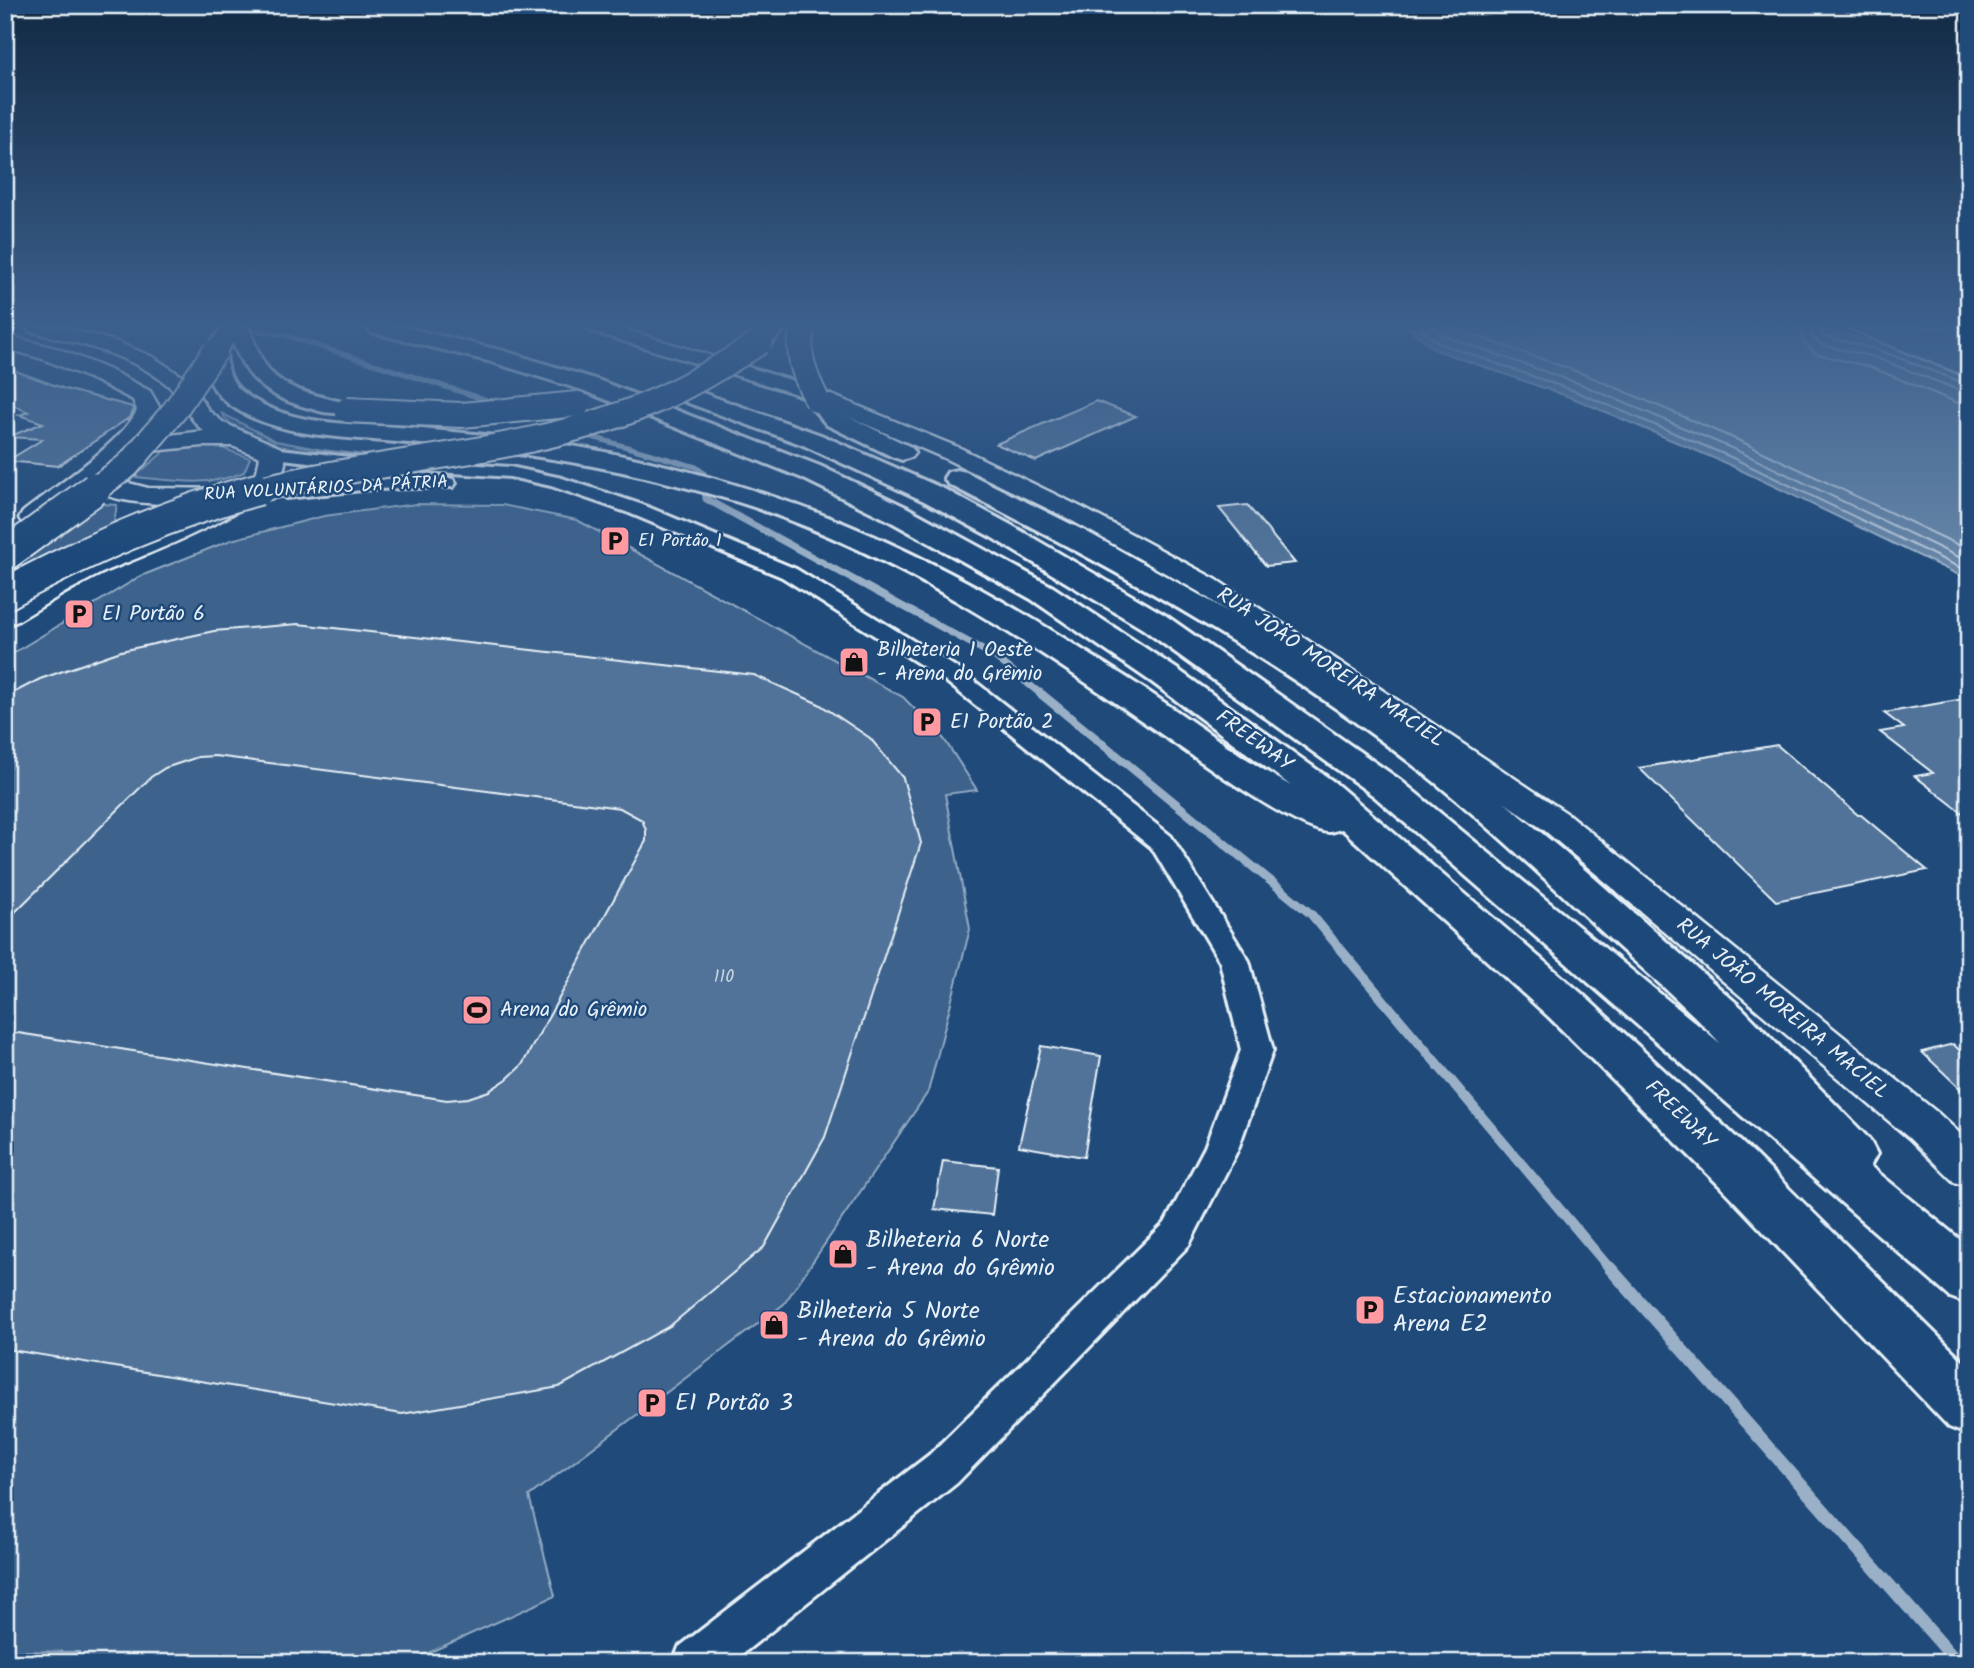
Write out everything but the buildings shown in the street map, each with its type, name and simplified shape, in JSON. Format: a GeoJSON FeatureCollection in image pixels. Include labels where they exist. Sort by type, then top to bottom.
{"type":"FeatureCollection","features":[{"type":"Feature","properties":{"kind":"highway"},"geometry":{"type":"LineString","coordinates":[[5,555],[128,465],[178,405]]}},
{"type":"Feature","properties":{"kind":"highway"},"geometry":{"type":"LineString","coordinates":[[246,405],[264,413],[340,429],[510,445],[598,458],[709,484],[844,530],[915,565],[1129,694],[1269,789],[1391,852]]}},
{"type":"Feature","properties":{"kind":"highway"},"geometry":{"type":"LineString","coordinates":[[327,405],[347,411],[402,416],[496,415],[580,405]]}},
{"type":"Feature","properties":{"kind":"highway","name":"FREEWAY"},"geometry":{"type":"LineString","coordinates":[[640,405],[811,472],[897,513],[1042,593],[1165,676],[1321,790],[1565,1005],[1737,1170],[1969,1406]]}},
{"type":"Feature","properties":{"kind":"highway"},"geometry":{"type":"LineString","coordinates":[[5,594],[125,534],[204,505],[320,476],[526,439],[642,405]]}},
{"type":"Feature","properties":{"kind":"highway","name":"FREEWAY"},"geometry":{"type":"LineString","coordinates":[[717,405],[872,465],[1001,531],[1154,622],[1387,788],[1969,1279]]}},
{"type":"Feature","properties":{"kind":"highway"},"geometry":{"type":"LineString","coordinates":[[821,405],[835,420],[1077,538],[1201,609],[1324,686],[1435,764],[1547,858],[1726,1020],[1969,1279]]}},
{"type":"Feature","properties":{"kind":"main road"},"geometry":{"type":"LineString","coordinates":[[5,538],[105,461],[142,425],[149,410],[146,405]]}},
{"type":"Feature","properties":{"kind":"main road","name":"RUA VOLUNTÁRIOS DA PÁTRIA"},"geometry":{"type":"LineString","coordinates":[[194,405],[203,418],[235,439],[272,453]]}},
{"type":"Feature","properties":{"kind":"main road"},"geometry":{"type":"LineString","coordinates":[[5,518],[127,450],[153,443],[235,439]]}},
{"type":"Feature","properties":{"kind":"main road"},"geometry":{"type":"LineString","coordinates":[[5,616],[91,567],[173,533],[244,497],[269,474],[272,453]]}},
{"type":"Feature","properties":{"kind":"main road","name":"RUA VOLUNTÁRIOS DA PÁTRIA"},"geometry":{"type":"LineString","coordinates":[[105,461],[98,474],[100,483],[111,488],[148,496],[244,497]]}},
{"type":"Feature","properties":{"kind":"main road"},"geometry":{"type":"LineString","coordinates":[[148,496],[173,533]]}},
{"type":"Feature","properties":{"kind":"street","name":"RUA JOÃO MOREIRA MACIEL"},"geometry":{"type":"LineString","coordinates":[[838,405],[952,453],[1075,513],[1208,586],[1556,822],[1924,1126],[1969,1169]]}},
{"type":"Feature","properties":{"kind":"street","name":"RUA VOLUNTÁRIOS DA PÁTRIA"},"geometry":{"type":"LineString","coordinates":[[272,453],[335,462],[510,472],[598,495],[789,573],[951,674],[1162,842],[1234,961],[1257,1050],[1221,1149],[1177,1234],[943,1469],[695,1663]]}},
{"type":"Feature","properties":{"kind":"street","name":"RUA VOLUNTÁRIOS DA PÁTRIA"},"geometry":{"type":"LineString","coordinates":[[244,497],[348,486],[430,482],[520,485],[598,495]]}},
{"type":"Feature","properties":{"kind":"shaded area"},"geometry":{"type":"Polygon","coordinates":[[[221,413],[276,441],[374,456],[313,453],[270,445],[234,427],[221,413]]]}},
{"type":"Feature","properties":{"kind":"shaded area"},"geometry":{"type":"Polygon","coordinates":[[[216,446],[250,458],[244,472],[204,481],[134,477],[166,450],[216,446]]]}},
{"type":"Feature","properties":{"kind":"shaded area"},"geometry":{"type":"Polygon","coordinates":[[[88,503],[117,505],[112,535],[5,593],[5,565],[88,503]]]}},
{"type":"Feature","properties":{"kind":"shaded area","name":"Arena do Grêmio"},"geometry":{"type":"Polygon","coordinates":[[[416,504],[502,505],[577,520],[903,697],[944,739],[977,790],[945,794],[970,929],[928,1092],[784,1304],[529,1496],[555,1596],[406,1663],[76,1663],[79,1652],[5,1651],[5,658],[141,576],[231,540],[324,516],[416,504]]]}},
{"type":"Feature","properties":{"kind":"water"},"geometry":{"type":"Polygon","coordinates":[[[1589,405],[1969,405],[1969,580],[1730,465],[1589,405]]]}},
{"type":"Feature","properties":{"kind":"waterway"},"geometry":{"type":"LineString","coordinates":[[582,434],[696,467],[704,473],[705,491]]}},
{"type":"Feature","properties":{"kind":"waterway"},"geometry":{"type":"LineString","coordinates":[[705,489],[706,499],[994,656],[1042,695]]}},
{"type":"Feature","properties":{"kind":"waterway"},"geometry":{"type":"LineString","coordinates":[[1040,693],[1311,914],[1341,950]]}},
{"type":"Feature","properties":{"kind":"waterway"},"geometry":{"type":"LineString","coordinates":[[1340,949],[1611,1270]]}},
{"type":"Feature","properties":{"kind":"waterway"},"geometry":{"type":"LineString","coordinates":[[1610,1268],[1958,1663]]}},
{"type":"Feature","properties":{"kind":"place","name":"E1 Portão 1"},"geometry":{"type":"Point","coordinates":[615,541]}},
{"type":"Feature","properties":{"kind":"place","name":"E1 Portão 6"},"geometry":{"type":"Point","coordinates":[79,614]}},
{"type":"Feature","properties":{"kind":"place","name":"Bilheteria 1 Oeste - Arena do Grêmio"},"geometry":{"type":"Point","coordinates":[854,662]}},
{"type":"Feature","properties":{"kind":"place","name":"E1 Portão 2"},"geometry":{"type":"Point","coordinates":[927,722]}},
{"type":"Feature","properties":{"kind":"place","name":"Arena do Grêmio"},"geometry":{"type":"Point","coordinates":[477,1010]}},
{"type":"Feature","properties":{"kind":"place","name":"Bilheteria 6 Norte - Arena do Grêmio"},"geometry":{"type":"Point","coordinates":[843,1254]}},
{"type":"Feature","properties":{"kind":"place","name":"Estacionamento Arena E2"},"geometry":{"type":"Point","coordinates":[1370,1310]}},
{"type":"Feature","properties":{"kind":"place","name":"Bilheteria 5 Norte - Arena do Grêmio"},"geometry":{"type":"Point","coordinates":[774,1325]}},
{"type":"Feature","properties":{"kind":"place","name":"E1 Portão 3"},"geometry":{"type":"Point","coordinates":[652,1403]}}]}
